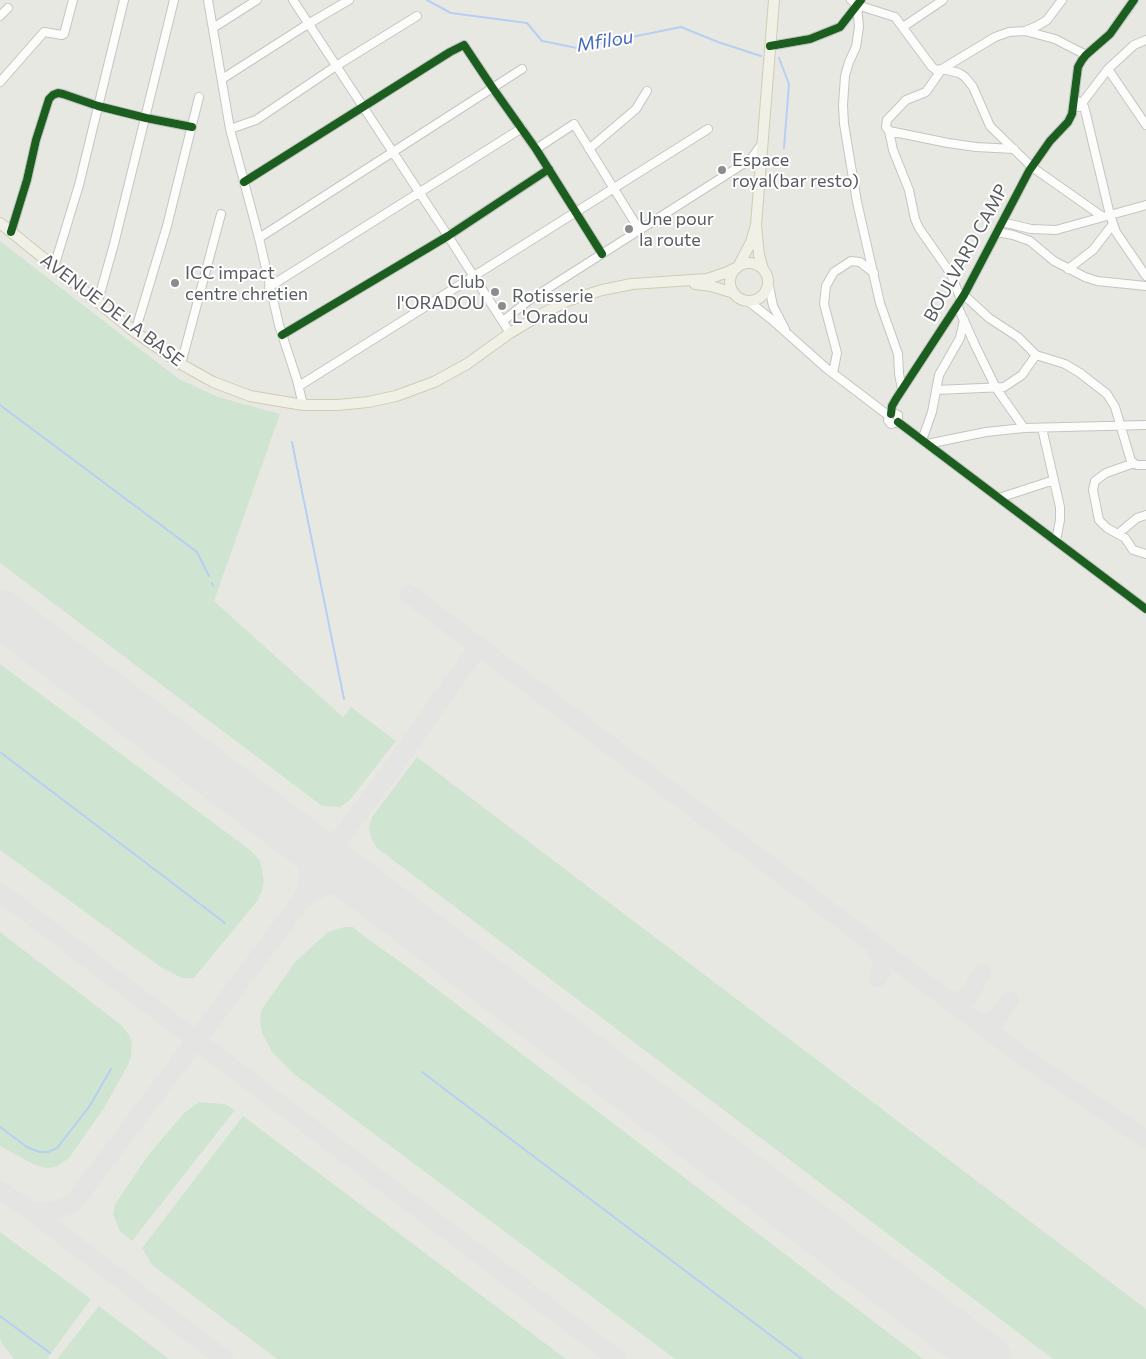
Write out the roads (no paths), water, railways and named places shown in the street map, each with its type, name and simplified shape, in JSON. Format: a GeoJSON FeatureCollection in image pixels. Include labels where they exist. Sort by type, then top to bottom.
{"type":"FeatureCollection","features":[{"type":"Feature","properties":{"kind":"main road"},"geometry":{"type":"LineString","coordinates":[[756,225],[751,242],[731,276],[730,282],[734,293],[743,300],[748,301],[760,298],[767,287],[768,281],[759,255],[756,225],[774,0]]}},
{"type":"Feature","properties":{"kind":"main road","name":"AVENUE DE LA BASE"},"geometry":{"type":"LineString","coordinates":[[0,223],[135,332],[181,364],[213,382],[250,396],[303,405],[338,405],[368,402],[434,382],[467,364],[540,314],[567,301],[602,290],[632,284],[707,279],[738,267]]}},
{"type":"Feature","properties":{"kind":"main road"},"geometry":{"type":"LineString","coordinates":[[738,267],[754,263],[763,269]]}},
{"type":"Feature","properties":{"kind":"main road","name":"AVENUE DE LA BASE"},"geometry":{"type":"LineString","coordinates":[[680,282],[712,286],[734,293]]}},
{"type":"Feature","properties":{"kind":"street"},"geometry":{"type":"LineString","coordinates":[[0,82],[44,32],[64,34],[73,0]]}},
{"type":"Feature","properties":{"kind":"street"},"geometry":{"type":"LineString","coordinates":[[54,267],[79,185],[124,0]]}},
{"type":"Feature","properties":{"kind":"street"},"geometry":{"type":"LineString","coordinates":[[98,301],[146,118],[174,0]]}},
{"type":"Feature","properties":{"kind":"street"},"geometry":{"type":"LineString","coordinates":[[208,0],[230,129],[259,238],[269,287],[303,405]]}},
{"type":"Feature","properties":{"kind":"street"},"geometry":{"type":"LineString","coordinates":[[213,28],[257,0]]}},
{"type":"Feature","properties":{"kind":"street"},"geometry":{"type":"LineString","coordinates":[[293,0],[420,192],[510,333]]}},
{"type":"Feature","properties":{"kind":"street"},"geometry":{"type":"LineString","coordinates":[[222,79],[308,24],[350,0]]}},
{"type":"Feature","properties":{"kind":"street"},"geometry":{"type":"LineString","coordinates":[[903,27],[943,0]]}},
{"type":"Feature","properties":{"kind":"street"},"geometry":{"type":"LineString","coordinates":[[1025,32],[1047,20],[1062,0]]}},
{"type":"Feature","properties":{"kind":"street"},"geometry":{"type":"LineString","coordinates":[[1073,110],[1078,67],[1086,55],[1106,39],[1134,0]]}},
{"type":"Feature","properties":{"kind":"street"},"geometry":{"type":"LineString","coordinates":[[770,46],[810,39],[840,27],[857,2]]}},
{"type":"Feature","properties":{"kind":"street"},"geometry":{"type":"LineString","coordinates":[[857,2],[895,17],[936,70],[942,69],[995,37],[1008,32],[1025,32],[1056,39],[1086,55]]}},
{"type":"Feature","properties":{"kind":"street"},"geometry":{"type":"LineString","coordinates":[[857,2],[859,27],[856,47],[845,76],[843,114],[854,188],[883,312],[898,354],[902,389]]}},
{"type":"Feature","properties":{"kind":"street"},"geometry":{"type":"LineString","coordinates":[[0,16],[8,8]]}},
{"type":"Feature","properties":{"kind":"street"},"geometry":{"type":"LineString","coordinates":[[230,129],[256,120],[336,66],[417,16]]}},
{"type":"Feature","properties":{"kind":"street"},"geometry":{"type":"LineString","coordinates":[[1073,110],[1083,104],[1108,69],[1134,45],[1146,40]]}},
{"type":"Feature","properties":{"kind":"street"},"geometry":{"type":"LineString","coordinates":[[244,182],[462,44],[466,46],[492,87],[522,128],[602,254]]}},
{"type":"Feature","properties":{"kind":"street"},"geometry":{"type":"LineString","coordinates":[[259,238],[522,69]]}},
{"type":"Feature","properties":{"kind":"street"},"geometry":{"type":"LineString","coordinates":[[942,69],[926,92],[906,100],[887,120],[886,127],[909,190],[919,228],[950,274],[961,300],[964,320],[996,388],[1024,428]]}},
{"type":"Feature","properties":{"kind":"street"},"geometry":{"type":"LineString","coordinates":[[942,69],[959,73],[966,77],[973,87],[990,126],[1032,166],[1107,216],[1146,276]]}},
{"type":"Feature","properties":{"kind":"street"},"geometry":{"type":"LineString","coordinates":[[1108,69],[1146,125]]}},
{"type":"Feature","properties":{"kind":"street"},"geometry":{"type":"LineString","coordinates":[[589,149],[636,109],[647,91]]}},
{"type":"Feature","properties":{"kind":"street"},"geometry":{"type":"LineString","coordinates":[[11,232],[48,99],[53,95],[63,94],[98,106],[192,127]]}},
{"type":"Feature","properties":{"kind":"street"},"geometry":{"type":"LineString","coordinates":[[135,332],[167,226],[199,97]]}},
{"type":"Feature","properties":{"kind":"street"},"geometry":{"type":"LineString","coordinates":[[1075,100],[1083,104],[1086,110],[1107,216]]}},
{"type":"Feature","properties":{"kind":"street","name":"BOULVARD CAMP"},"geometry":{"type":"LineString","coordinates":[[890,415],[892,406],[902,389],[961,300],[1032,166],[1050,141],[1068,122],[1073,110]]}},
{"type":"Feature","properties":{"kind":"street"},"geometry":{"type":"LineString","coordinates":[[536,149],[574,124],[640,231]]}},
{"type":"Feature","properties":{"kind":"street"},"geometry":{"type":"LineString","coordinates":[[269,287],[522,128]]}},
{"type":"Feature","properties":{"kind":"street"},"geometry":{"type":"LineString","coordinates":[[299,386],[708,129]]}},
{"type":"Feature","properties":{"kind":"street"},"geometry":{"type":"LineString","coordinates":[[889,131],[967,146],[1014,149]]}},
{"type":"Feature","properties":{"kind":"street"},"geometry":{"type":"LineString","coordinates":[[503,321],[528,302],[751,159],[761,145]]}},
{"type":"Feature","properties":{"kind":"street"},"geometry":{"type":"LineString","coordinates":[[282,335],[448,236],[549,169]]}},
{"type":"Feature","properties":{"kind":"street"},"geometry":{"type":"LineString","coordinates":[[1002,222],[1031,229],[1065,228],[1146,205]]}},
{"type":"Feature","properties":{"kind":"street"},"geometry":{"type":"LineString","coordinates":[[181,364],[221,214]]}},
{"type":"Feature","properties":{"kind":"street"},"geometry":{"type":"LineString","coordinates":[[1068,269],[1093,250],[1113,224]]}},
{"type":"Feature","properties":{"kind":"street"},"geometry":{"type":"LineString","coordinates":[[997,232],[1030,241],[1054,261],[1085,277],[1146,286]]}},
{"type":"Feature","properties":{"kind":"street"},"geometry":{"type":"LineString","coordinates":[[832,373],[837,353],[824,304],[826,286],[834,272],[851,260],[860,262],[874,273]]}},
{"type":"Feature","properties":{"kind":"street"},"geometry":{"type":"LineString","coordinates":[[768,281],[773,306],[788,335]]}},
{"type":"Feature","properties":{"kind":"street"},"geometry":{"type":"LineString","coordinates":[[961,300],[1018,337],[1036,355],[1065,364],[1107,394],[1115,408],[1129,457],[1134,464]]}},
{"type":"Feature","properties":{"kind":"street"},"geometry":{"type":"LineString","coordinates":[[748,301],[832,373],[890,415],[888,420],[891,424],[898,422],[1146,609]]}},
{"type":"Feature","properties":{"kind":"street"},"geometry":{"type":"LineString","coordinates":[[925,442],[940,374],[960,338],[964,320]]}},
{"type":"Feature","properties":{"kind":"street"},"geometry":{"type":"LineString","coordinates":[[936,390],[996,388],[1010,384],[1022,375],[1036,355]]}},
{"type":"Feature","properties":{"kind":"street"},"geometry":{"type":"LineString","coordinates":[[925,442],[1024,428],[1146,425]]}},
{"type":"Feature","properties":{"kind":"street"},"geometry":{"type":"LineString","coordinates":[[1042,428],[1060,514],[1056,541]]}},
{"type":"Feature","properties":{"kind":"street"},"geometry":{"type":"LineString","coordinates":[[1146,465],[1134,464],[1106,473],[1095,481],[1093,490],[1099,520],[1107,528],[1126,538],[1133,550],[1146,554]]}},
{"type":"Feature","properties":{"kind":"street"},"geometry":{"type":"LineString","coordinates":[[999,498],[1054,480]]}},
{"type":"Feature","properties":{"kind":"street"},"geometry":{"type":"LineString","coordinates":[[1119,533],[1137,518],[1146,515]]}},
{"type":"Feature","properties":{"kind":"waterway","name":"Mfilou"},"geometry":{"type":"LineString","coordinates":[[427,0],[451,13],[527,23],[542,41],[577,48],[681,27],[761,56]]}},
{"type":"Feature","properties":{"kind":"waterway","name":"Mfilou"},"geometry":{"type":"LineString","coordinates":[[779,58],[789,84],[784,148]]}},
{"type":"Feature","properties":{"kind":"waterway"},"geometry":{"type":"LineString","coordinates":[[0,405],[197,552],[209,576]]}},
{"type":"Feature","properties":{"kind":"waterway"},"geometry":{"type":"LineString","coordinates":[[292,442],[344,699]]}},
{"type":"Feature","properties":{"kind":"waterway"},"geometry":{"type":"LineString","coordinates":[[0,752],[225,923]]}},
{"type":"Feature","properties":{"kind":"waterway"},"geometry":{"type":"LineString","coordinates":[[0,1127],[27,1147],[39,1152],[48,1152],[57,1148],[89,1107],[111,1069]]}},
{"type":"Feature","properties":{"kind":"waterway"},"geometry":{"type":"LineString","coordinates":[[422,1072],[802,1359]]}},
{"type":"Feature","properties":{"kind":"waterway"},"geometry":{"type":"LineString","coordinates":[[0,1316],[50,1353]]}},
{"type":"Feature","properties":{"kind":"place","name":"Espace royal(bar resto)"},"geometry":{"type":"Point","coordinates":[722,170]}},
{"type":"Feature","properties":{"kind":"place","name":"Une pour la route"},"geometry":{"type":"Point","coordinates":[629,229]}},
{"type":"Feature","properties":{"kind":"place","name":"ICC impact centre chretien"},"geometry":{"type":"Point","coordinates":[175,283]}},
{"type":"Feature","properties":{"kind":"place","name":"Club l'ORADOU"},"geometry":{"type":"Point","coordinates":[495,292]}},
{"type":"Feature","properties":{"kind":"place","name":"Rotisserie L'Oradou"},"geometry":{"type":"Point","coordinates":[502,306]}}]}
